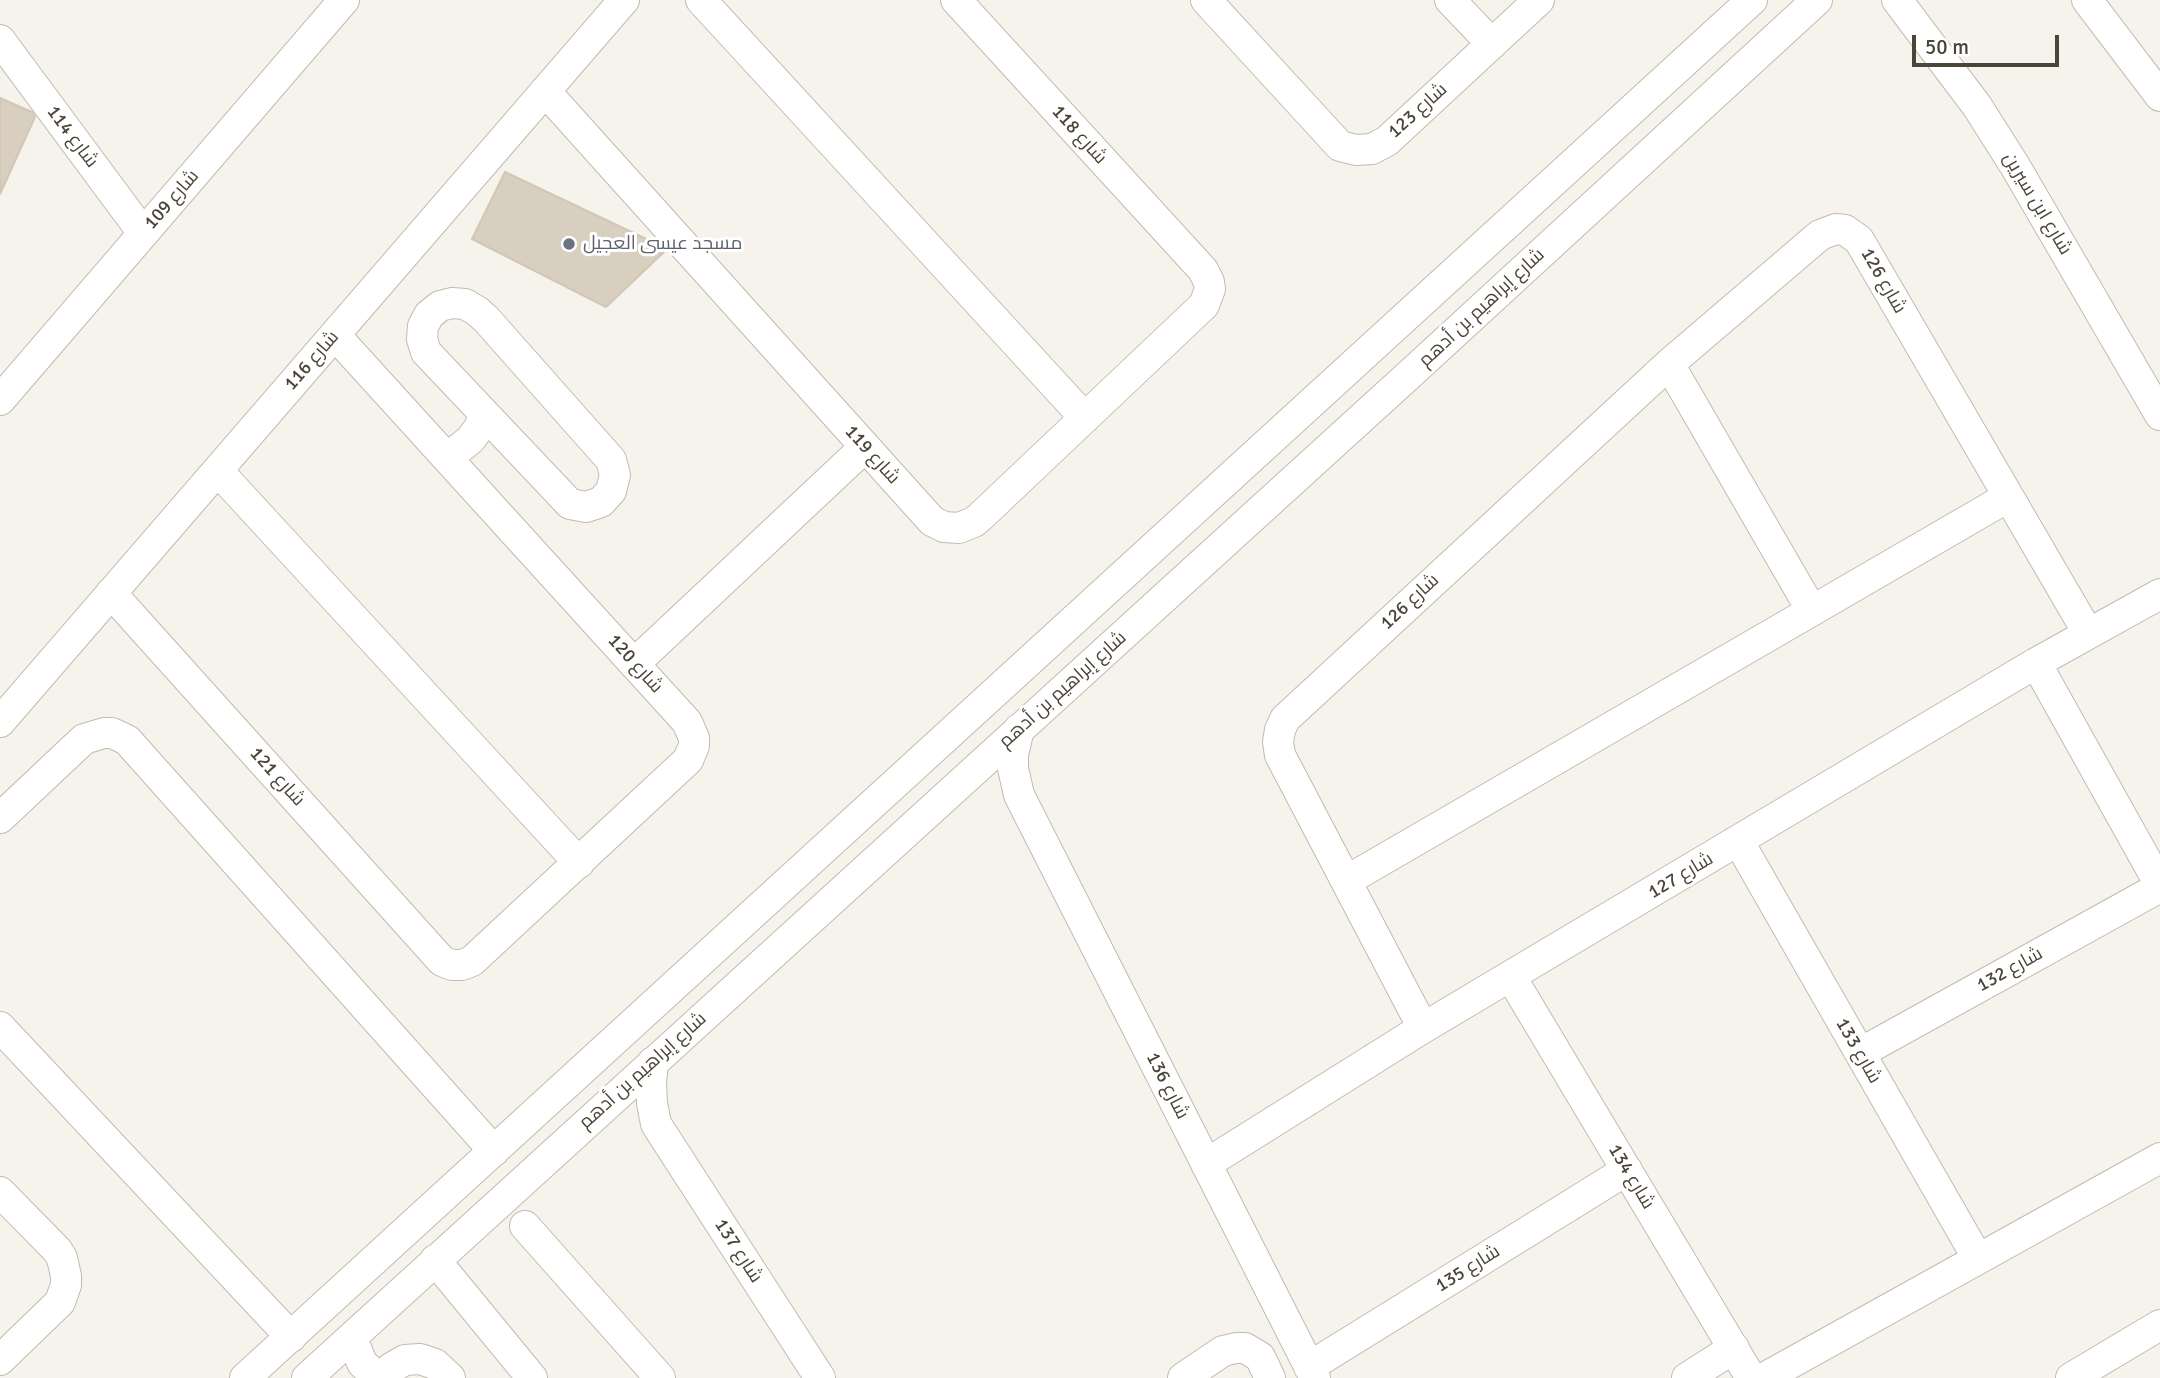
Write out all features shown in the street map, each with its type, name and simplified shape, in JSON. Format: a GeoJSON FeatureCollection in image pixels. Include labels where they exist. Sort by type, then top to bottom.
{"type":"FeatureCollection","features":[{"type":"Feature","properties":{"kind":"street","name":"شارع 109"},"geometry":{"type":"LineString","coordinates":[[0,399],[344,0]]}},
{"type":"Feature","properties":{"kind":"street","name":"شارع 116"},"geometry":{"type":"LineString","coordinates":[[0,722],[624,0]]}},
{"type":"Feature","properties":{"kind":"street"},"geometry":{"type":"LineString","coordinates":[[701,0],[1085,418]]}},
{"type":"Feature","properties":{"kind":"street","name":"شارع 118"},"geometry":{"type":"LineString","coordinates":[[956,0],[1203,270]]}},
{"type":"Feature","properties":{"kind":"street","name":"شارع 123"},"geometry":{"type":"LineString","coordinates":[[1206,0],[1340,146],[1356,150],[1372,149],[1387,141],[1539,0]]}},
{"type":"Feature","properties":{"kind":"street"},"geometry":{"type":"LineString","coordinates":[[1450,0],[1492,44]]}},
{"type":"Feature","properties":{"kind":"street"},"geometry":{"type":"LineString","coordinates":[[245,1378],[1752,0]]}},
{"type":"Feature","properties":{"kind":"street","name":"شارع إبراهيم بن أدهم"},"geometry":{"type":"LineString","coordinates":[[312,1373],[1817,0]]}},
{"type":"Feature","properties":{"kind":"street"},"geometry":{"type":"LineString","coordinates":[[2087,0],[2160,96]]}},
{"type":"Feature","properties":{"kind":"street","name":"شارع ابن سيرين"},"geometry":{"type":"LineString","coordinates":[[1897,1],[1976,106],[2015,166],[2160,415]]}},
{"type":"Feature","properties":{"kind":"street","name":"شارع 114"},"geometry":{"type":"LineString","coordinates":[[0,40],[143,233]]}},
{"type":"Feature","properties":{"kind":"street","name":"شارع 119"},"geometry":{"type":"LineString","coordinates":[[545,91],[932,521],[944,527],[959,528],[980,517],[1204,305],[1210,289],[1203,270]]}},
{"type":"Feature","properties":{"kind":"street","name":"شارع 126"},"geometry":{"type":"LineString","coordinates":[[1423,1028],[1280,755],[1279,730],[1285,719],[1668,365],[1827,230],[1845,230],[1859,240],[2088,634]]}},
{"type":"Feature","properties":{"kind":"street"},"geometry":{"type":"LineString","coordinates":[[1426,296],[1427,311],[1436,323],[1442,327],[1458,329]]}},
{"type":"Feature","properties":{"kind":"street"},"geometry":{"type":"LineString","coordinates":[[465,304],[486,319],[611,460],[615,475],[611,491],[601,502],[586,507],[570,504],[509,441],[426,352],[422,339],[423,326],[429,314],[440,306],[465,304]]}},
{"type":"Feature","properties":{"kind":"street","name":"شارع 120"},"geometry":{"type":"LineString","coordinates":[[335,335],[687,722],[694,738],[694,746],[688,760],[472,961],[462,965],[442,961]]}},
{"type":"Feature","properties":{"kind":"street"},"geometry":{"type":"LineString","coordinates":[[1377,342],[1390,340],[1402,344],[1412,361],[1410,374]]}},
{"type":"Feature","properties":{"kind":"street"},"geometry":{"type":"LineString","coordinates":[[1668,365],[1812,611]]}},
{"type":"Feature","properties":{"kind":"street"},"geometry":{"type":"LineString","coordinates":[[456,468],[484,415]]}},
{"type":"Feature","properties":{"kind":"street"},"geometry":{"type":"LineString","coordinates":[[456,468],[509,441]]}},
{"type":"Feature","properties":{"kind":"street"},"geometry":{"type":"LineString","coordinates":[[634,664],[865,447]]}},
{"type":"Feature","properties":{"kind":"street"},"geometry":{"type":"LineString","coordinates":[[218,471],[579,863]]}},
{"type":"Feature","properties":{"kind":"street"},"geometry":{"type":"LineString","coordinates":[[1346,881],[2008,497]]}},
{"type":"Feature","properties":{"kind":"street","name":"شارع 121"},"geometry":{"type":"LineString","coordinates":[[111,593],[442,961]]}},
{"type":"Feature","properties":{"kind":"street","name":"شارع 127"},"geometry":{"type":"LineString","coordinates":[[1206,1164],[1423,1028],[2036,663],[2160,594]]}},
{"type":"Feature","properties":{"kind":"street","name":"شارع 132"},"geometry":{"type":"LineString","coordinates":[[1860,1053],[2160,886],[2036,663]]}},
{"type":"Feature","properties":{"kind":"street","name":"شارع 136"},"geometry":{"type":"LineString","coordinates":[[1019,729],[1013,768],[1019,795],[1312,1373]]}},
{"type":"Feature","properties":{"kind":"street"},"geometry":{"type":"LineString","coordinates":[[0,818],[84,739],[112,733],[127,740],[494,1152]]}},
{"type":"Feature","properties":{"kind":"street","name":"شارع 136"},"geometry":{"type":"LineString","coordinates":[[968,776],[991,776],[1002,780],[1019,795]]}},
{"type":"Feature","properties":{"kind":"street","name":"شارع 133"},"geometry":{"type":"LineString","coordinates":[[1739,842],[1978,1259]]}},
{"type":"Feature","properties":{"kind":"street","name":"شارع 134"},"geometry":{"type":"LineString","coordinates":[[1511,977],[1751,1378]]}},
{"type":"Feature","properties":{"kind":"street"},"geometry":{"type":"LineString","coordinates":[[0,1027],[291,1337]]}},
{"type":"Feature","properties":{"kind":"street","name":"شارع 137"},"geometry":{"type":"LineString","coordinates":[[653,1062],[650,1083],[656,1124],[820,1378]]}},
{"type":"Feature","properties":{"kind":"street"},"geometry":{"type":"LineString","coordinates":[[601,1110],[629,1110],[656,1124]]}},
{"type":"Feature","properties":{"kind":"street"},"geometry":{"type":"LineString","coordinates":[[1764,1378],[2160,1158]]}},
{"type":"Feature","properties":{"kind":"street","name":"شارع 135"},"geometry":{"type":"LineString","coordinates":[[1312,1373],[1627,1170]]}},
{"type":"Feature","properties":{"kind":"street"},"geometry":{"type":"LineString","coordinates":[[0,1192],[57,1250],[62,1258],[66,1285],[60,1302],[0,1360]]}},
{"type":"Feature","properties":{"kind":"street"},"geometry":{"type":"LineString","coordinates":[[525,1226],[660,1378]]}},
{"type":"Feature","properties":{"kind":"street"},"geometry":{"type":"LineString","coordinates":[[435,1260],[532,1378]]}},
{"type":"Feature","properties":{"kind":"street"},"geometry":{"type":"LineString","coordinates":[[2071,1378],[2160,1325]]}},
{"type":"Feature","properties":{"kind":"street"},"geometry":{"type":"LineString","coordinates":[[352,1338],[362,1363],[378,1378]]}},
{"type":"Feature","properties":{"kind":"street"},"geometry":{"type":"LineString","coordinates":[[1183,1378],[1223,1352],[1245,1348],[1260,1357],[1270,1378]]}},
{"type":"Feature","properties":{"kind":"street"},"geometry":{"type":"LineString","coordinates":[[1687,1378],[1734,1348]]}},
{"type":"Feature","properties":{"kind":"street"},"geometry":{"type":"LineString","coordinates":[[384,1378],[391,1368],[405,1360],[420,1359],[435,1364],[450,1378]]}},
{"type":"Feature","properties":{"kind":"street"},"geometry":{"type":"LineString","coordinates":[[312,1373],[331,1370],[346,1378]]}},
{"type":"Feature","properties":{"kind":"building"},"geometry":{"type":"Polygon","coordinates":[[[0,98],[32,112],[35,117],[0,194],[0,98]]]}},
{"type":"Feature","properties":{"kind":"building","name":"مسجد عيسى العجيل"},"geometry":{"type":"Polygon","coordinates":[[[505,172],[661,246],[665,251],[606,307],[472,239],[505,172]]]}},
{"type":"Feature","properties":{"kind":"place","name":"مسجد عيسى العجيل"},"geometry":{"type":"Point","coordinates":[569,244]}}]}
